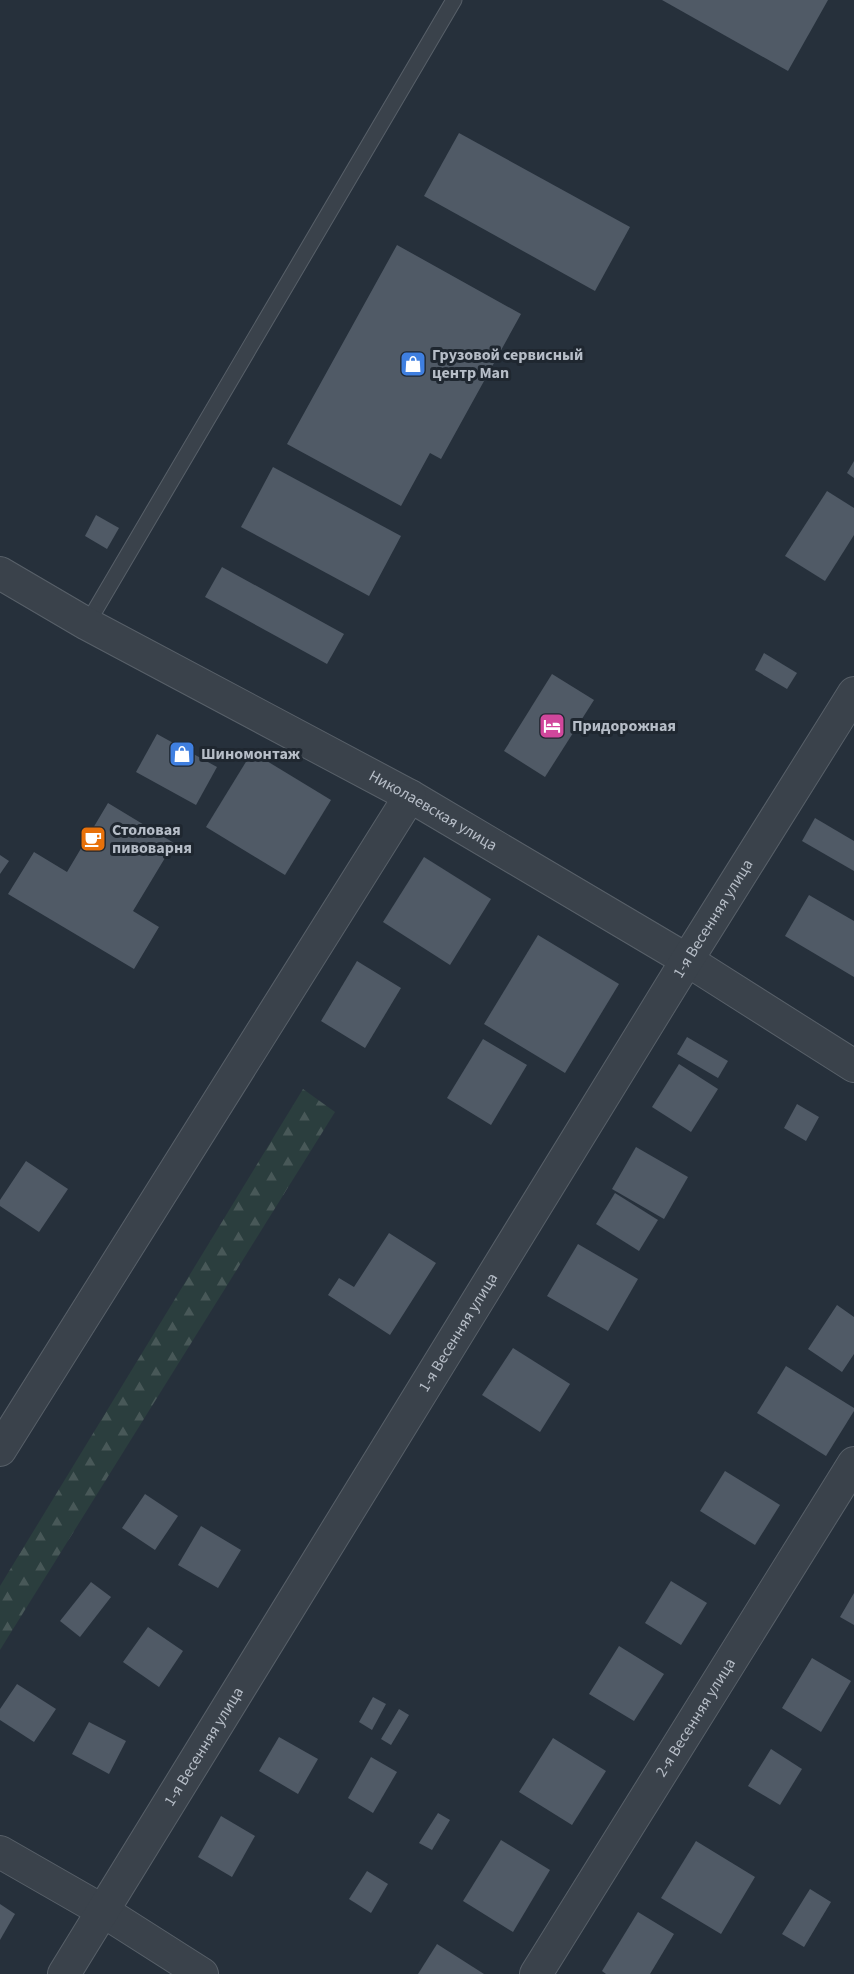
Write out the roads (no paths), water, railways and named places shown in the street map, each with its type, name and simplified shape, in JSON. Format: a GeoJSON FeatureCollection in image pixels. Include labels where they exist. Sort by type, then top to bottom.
{"type":"FeatureCollection","features":[{"type":"Feature","properties":{"kind":"street","name":"Николаевская улица"},"geometry":{"type":"LineString","coordinates":[[0,573],[87,624],[410,796],[687,960],[854,1066]]}},
{"type":"Feature","properties":{"kind":"street","name":"1-я Весенняя улица"},"geometry":{"type":"LineString","coordinates":[[64,1974],[687,960],[854,693]]}},
{"type":"Feature","properties":{"kind":"street"},"geometry":{"type":"LineString","coordinates":[[0,1450],[410,796]]}},
{"type":"Feature","properties":{"kind":"street","name":"2-я Весенняя улица"},"geometry":{"type":"LineString","coordinates":[[536,1974],[854,1463]]}},
{"type":"Feature","properties":{"kind":"street"},"geometry":{"type":"LineString","coordinates":[[0,1852],[103,1911],[202,1974]]}},
{"type":"Feature","properties":{"kind":"lane"},"geometry":{"type":"LineString","coordinates":[[87,624],[454,0]]}},
{"type":"Feature","properties":{"kind":"place","name":"Грузовой сервисный центр Man"},"geometry":{"type":"Point","coordinates":[413,364]}},
{"type":"Feature","properties":{"kind":"place","name":"Придорожная"},"geometry":{"type":"Point","coordinates":[552,726]}},
{"type":"Feature","properties":{"kind":"place","name":"Шиномонтаж"},"geometry":{"type":"Point","coordinates":[182,754]}},
{"type":"Feature","properties":{"kind":"place","name":"Столовая пивоварня"},"geometry":{"type":"Point","coordinates":[93,839]}}]}
